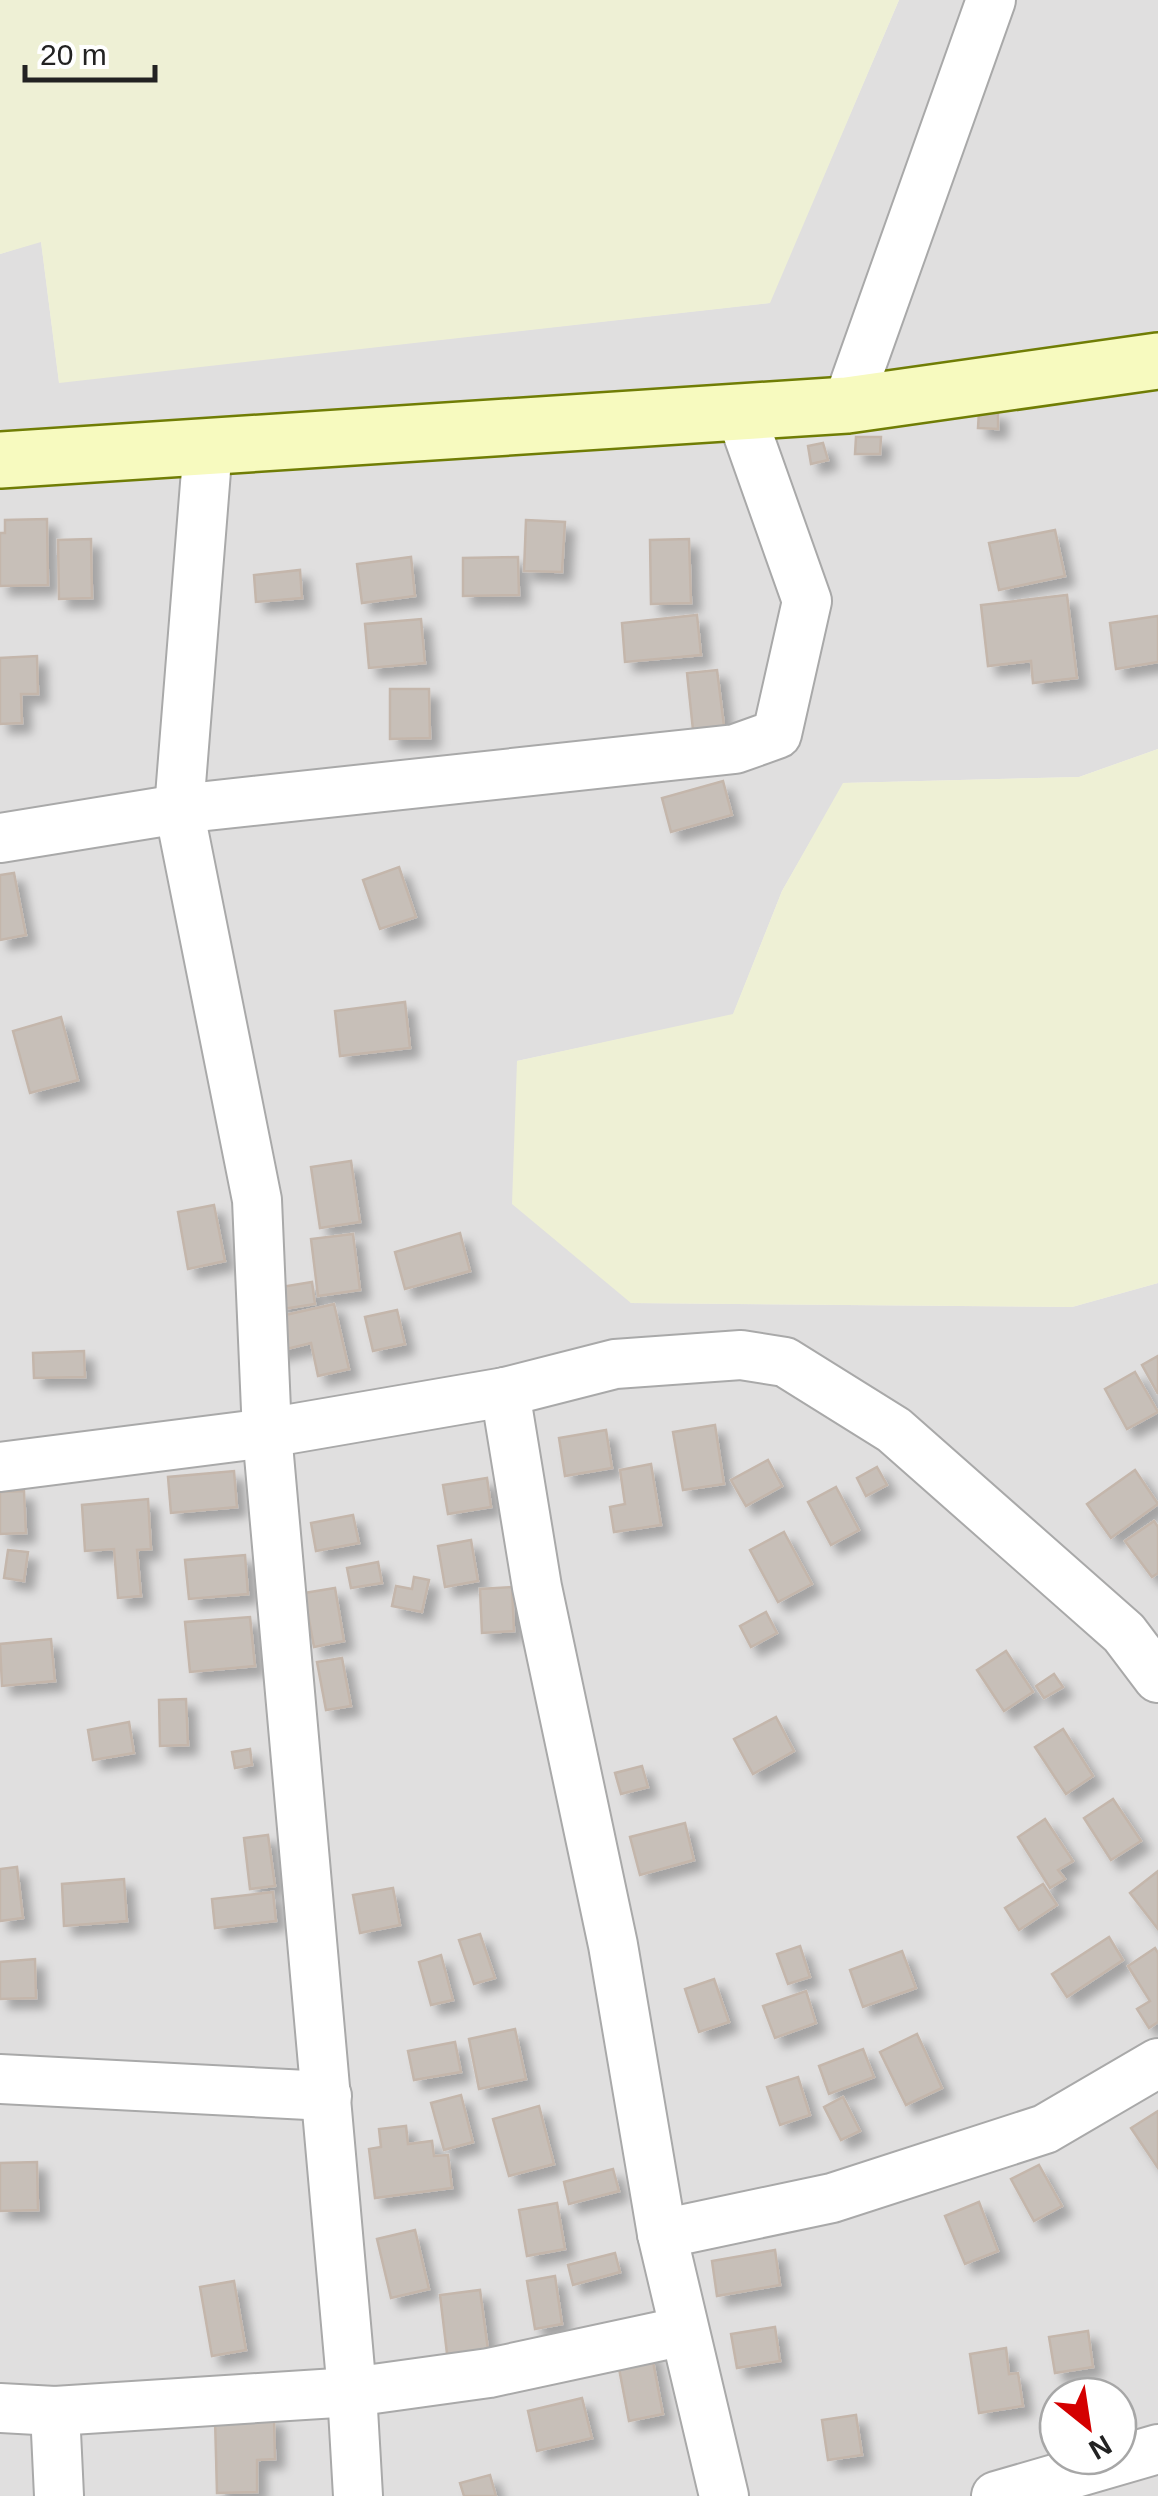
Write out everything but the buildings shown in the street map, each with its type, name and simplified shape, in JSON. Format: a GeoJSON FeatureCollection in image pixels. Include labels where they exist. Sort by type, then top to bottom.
{"type":"FeatureCollection","features":[{"type":"Feature","properties":{"kind":"street"},"geometry":{"type":"LineString","coordinates":[[848,405],[992,0]]}},
{"type":"Feature","properties":{"kind":"street"},"geometry":{"type":"LineString","coordinates":[[0,460],[848,405],[1158,362]]}},
{"type":"Feature","properties":{"kind":"street"},"geometry":{"type":"LineString","coordinates":[[0,838],[179,809],[735,750],[777,734],[807,600],[740,412]]}},
{"type":"Feature","properties":{"kind":"street"},"geometry":{"type":"LineString","coordinates":[[208,446],[179,809],[257,1200],[268,1434],[358,2496]]}},
{"type":"Feature","properties":{"kind":"street"},"geometry":{"type":"LineString","coordinates":[[0,1467],[268,1434],[504,1392],[615,1364],[740,1355],[785,1362],[894,1430],[1124,1634],[1158,1678]]}},
{"type":"Feature","properties":{"kind":"street"},"geometry":{"type":"LineString","coordinates":[[504,1392],[537,1587],[613,1945],[662,2234],[724,2496]]}},
{"type":"Feature","properties":{"kind":"street"},"geometry":{"type":"LineString","coordinates":[[662,2234],[832,2198],[1045,2129],[1158,2064]]}},
{"type":"Feature","properties":{"kind":"street"},"geometry":{"type":"LineString","coordinates":[[0,2079],[327,2096]]}},
{"type":"Feature","properties":{"kind":"street"},"geometry":{"type":"LineString","coordinates":[[0,2408],[54,2411],[352,2392],[489,2374],[684,2331]]}},
{"type":"Feature","properties":{"kind":"street"},"geometry":{"type":"LineString","coordinates":[[54,2411],[58,2496]]}},
{"type":"Feature","properties":{"kind":"street"},"geometry":{"type":"LineString","coordinates":[[1016,2494],[1158,2448]]}},
{"type":"Feature","properties":{"kind":"shaded area"},"geometry":{"type":"Polygon","coordinates":[[[899,0],[1158,0],[1158,749],[1079,777],[844,783],[782,891],[733,1015],[517,1061],[631,1303],[1072,1307],[1158,1283],[1158,2496],[0,2496],[0,254],[41,241],[59,382],[769,303],[899,0]]]}},
{"type":"Feature","properties":{"kind":"green space"},"geometry":{"type":"Polygon","coordinates":[[[0,0],[899,0],[770,303],[59,383],[41,242],[0,254],[0,0]]]}},
{"type":"Feature","properties":{"kind":"green space"},"geometry":{"type":"Polygon","coordinates":[[[1158,749],[1158,1283],[1072,1307],[631,1303],[512,1204],[517,1061],[733,1014],[782,891],[843,783],[1079,777],[1158,749]]]}}]}
